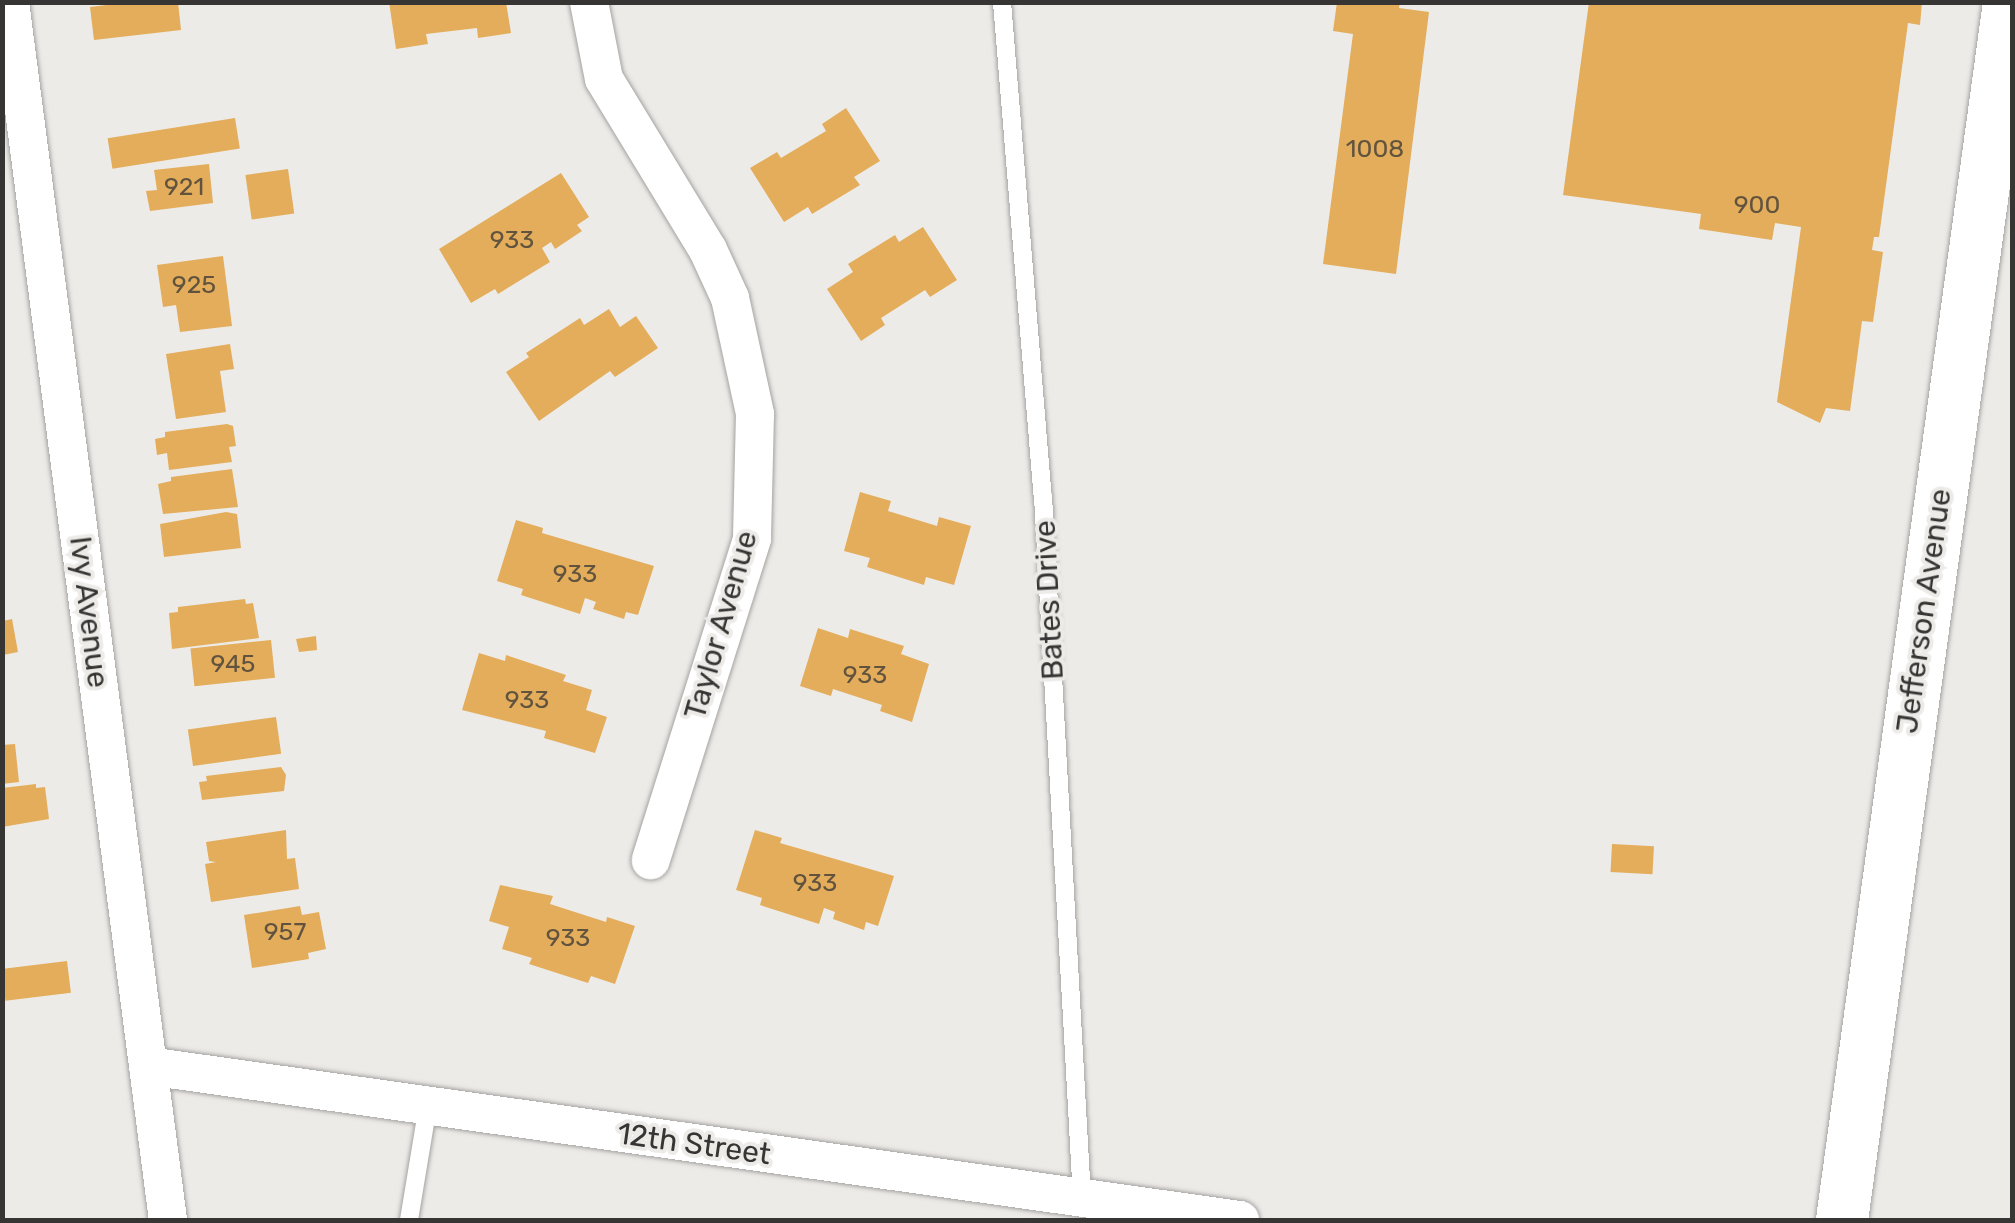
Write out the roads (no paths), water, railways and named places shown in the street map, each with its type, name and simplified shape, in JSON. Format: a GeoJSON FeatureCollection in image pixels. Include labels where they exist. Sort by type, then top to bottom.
{"type":"FeatureCollection","features":[{"type":"Feature","properties":{"kind":"street","name":"Ivy Avenue"},"geometry":{"type":"LineString","coordinates":[[10,2],[168,1220]]}},
{"type":"Feature","properties":{"kind":"street","name":"Taylor Avenue"},"geometry":{"type":"LineString","coordinates":[[589,2],[604,79],[708,250],[730,298],[755,414],[752,540],[651,860]]}},
{"type":"Feature","properties":{"kind":"street","name":"Jefferson Avenue"},"geometry":{"type":"LineString","coordinates":[[1842,1220],[2008,2]]}},
{"type":"Feature","properties":{"kind":"street","name":"12th Street"},"geometry":{"type":"LineString","coordinates":[[148,1066],[428,1105],[1005,1204],[1082,1199],[1240,1220]]}},
{"type":"Feature","properties":{"kind":"lane","name":"Bates Drive"},"geometry":{"type":"LineString","coordinates":[[1002,2],[1043,496],[1082,1199]]}},
{"type":"Feature","properties":{"kind":"lane"},"geometry":{"type":"LineString","coordinates":[[409,1220],[428,1105]]}}]}
